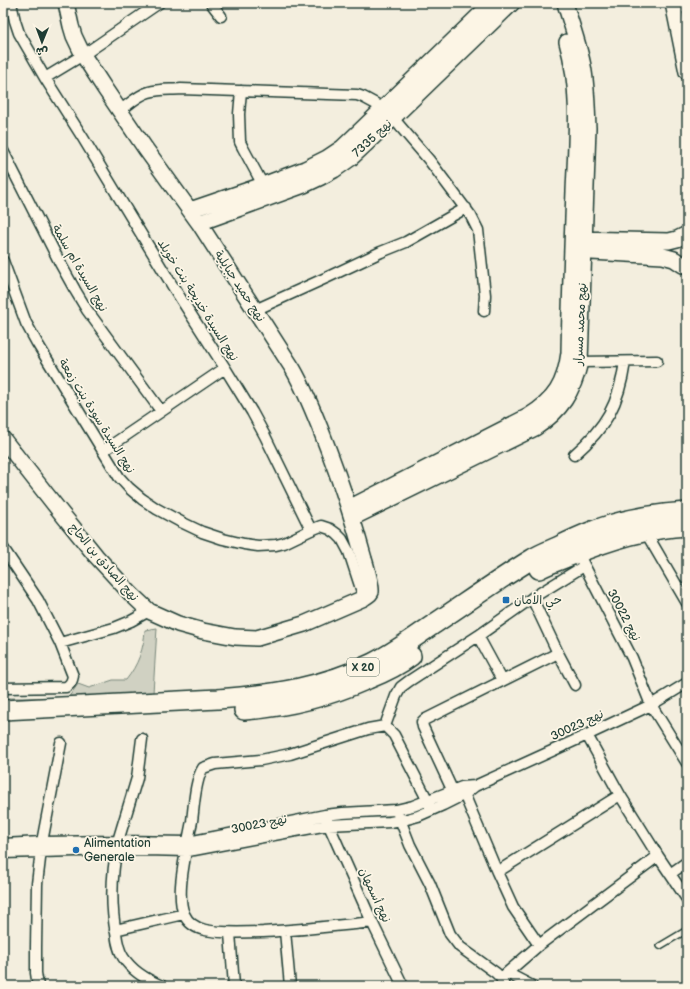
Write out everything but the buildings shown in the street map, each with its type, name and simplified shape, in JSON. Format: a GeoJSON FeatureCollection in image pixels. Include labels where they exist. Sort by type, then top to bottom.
{"type":"FeatureCollection","features":[{"type":"Feature","properties":{"kind":"highway","name":"X 20"},"geometry":{"type":"LineString","coordinates":[[3,710],[238,698],[276,693],[310,686],[341,677],[398,649],[534,558],[578,553],[596,530],[631,520],[687,512]]}},
{"type":"Feature","properties":{"kind":"highway","name":"X 20"},"geometry":{"type":"LineString","coordinates":[[3,722],[253,709],[277,707],[313,699],[347,689],[379,675],[406,660],[517,582],[541,568],[620,537],[687,526]]}},
{"type":"Feature","properties":{"kind":"street","name":"نهج السيدة خديجة بنت خويلد"},"geometry":{"type":"LineString","coordinates":[[11,3],[19,33],[45,78],[252,412],[311,530]]}},
{"type":"Feature","properties":{"kind":"street","name":"نهج حميد جبايلية"},"geometry":{"type":"LineString","coordinates":[[66,3],[74,36],[84,55],[145,148],[199,223],[303,386],[328,450],[366,564],[371,588],[367,595]]}},
{"type":"Feature","properties":{"kind":"street"},"geometry":{"type":"LineString","coordinates":[[45,78],[84,55],[159,3]]}},
{"type":"Feature","properties":{"kind":"street"},"geometry":{"type":"LineString","coordinates":[[211,3],[221,16]]}},
{"type":"Feature","properties":{"kind":"street","name":"نهج 7335"},"geometry":{"type":"LineString","coordinates":[[199,223],[304,185],[334,170],[351,158],[388,114],[492,3]]}},
{"type":"Feature","properties":{"kind":"street","name":"نهج 7335"},"geometry":{"type":"LineString","coordinates":[[190,210],[263,185],[305,169],[327,158],[388,114],[512,3]]}},
{"type":"Feature","properties":{"kind":"street","name":"نهج محمد مسرار"},"geometry":{"type":"LineString","coordinates":[[555,3],[575,51]]}},
{"type":"Feature","properties":{"kind":"street","name":"نهج محمد مسرار"},"geometry":{"type":"LineString","coordinates":[[350,513],[535,428],[556,411],[572,388],[580,362],[576,118],[574,81],[575,51],[565,3]]}},
{"type":"Feature","properties":{"kind":"street"},"geometry":{"type":"LineString","coordinates":[[674,3],[687,72]]}},
{"type":"Feature","properties":{"kind":"street"},"geometry":{"type":"LineString","coordinates":[[120,111],[142,95],[155,90],[181,89],[357,95],[371,101],[388,114],[428,160],[474,220],[478,230],[485,295],[484,311]]}},
{"type":"Feature","properties":{"kind":"street"},"geometry":{"type":"LineString","coordinates":[[241,91],[239,114],[240,142],[263,185]]}},
{"type":"Feature","properties":{"kind":"street","name":"نهج السيدة ام سلمة"},"geometry":{"type":"LineString","coordinates":[[3,151],[60,264],[87,310],[161,411]]}},
{"type":"Feature","properties":{"kind":"street"},"geometry":{"type":"LineString","coordinates":[[255,310],[406,242],[466,208]]}},
{"type":"Feature","properties":{"kind":"street"},"geometry":{"type":"LineString","coordinates":[[577,245],[669,241],[686,234]]}},
{"type":"Feature","properties":{"kind":"street"},"geometry":{"type":"LineString","coordinates":[[685,268],[681,259],[680,247],[686,234]]}},
{"type":"Feature","properties":{"kind":"street"},"geometry":{"type":"LineString","coordinates":[[577,245],[663,256],[674,259],[685,268]]}},
{"type":"Feature","properties":{"kind":"street","name":"نهج محمد مسرار"},"geometry":{"type":"LineString","coordinates":[[350,513],[528,416],[540,409],[549,400],[557,390],[567,366],[577,245]]}},
{"type":"Feature","properties":{"kind":"street","name":"نهج السيدة سودة بنت زمعة"},"geometry":{"type":"LineString","coordinates":[[3,261],[26,323],[103,452],[119,477],[129,488],[157,509],[202,532],[244,544],[268,546],[284,543],[311,530]]}},
{"type":"Feature","properties":{"kind":"street"},"geometry":{"type":"LineString","coordinates":[[580,362],[657,361]]}},
{"type":"Feature","properties":{"kind":"street"},"geometry":{"type":"LineString","coordinates":[[574,455],[596,434],[610,413],[623,379],[625,362]]}},
{"type":"Feature","properties":{"kind":"street"},"geometry":{"type":"LineString","coordinates":[[103,452],[225,368]]}},
{"type":"Feature","properties":{"kind":"street","name":"نهج الصادق بن الحاج"},"geometry":{"type":"LineString","coordinates":[[3,439],[96,556],[130,594],[149,611],[178,624],[203,631],[235,637],[257,638],[304,624],[367,595]]}},
{"type":"Feature","properties":{"kind":"street"},"geometry":{"type":"LineString","coordinates":[[311,530],[321,526],[330,529],[342,539],[367,595]]}},
{"type":"Feature","properties":{"kind":"street"},"geometry":{"type":"LineString","coordinates":[[645,532],[687,603]]}},
{"type":"Feature","properties":{"kind":"street"},"geometry":{"type":"LineString","coordinates":[[3,548],[38,600],[60,643],[73,676],[70,684],[66,686],[4,687]]}},
{"type":"Feature","properties":{"kind":"street"},"geometry":{"type":"LineString","coordinates":[[385,726],[392,706],[401,688],[409,680],[478,636],[532,598],[578,553]]}},
{"type":"Feature","properties":{"kind":"street","name":"نهج 30022"},"geometry":{"type":"LineString","coordinates":[[578,553],[632,658],[651,705],[687,763]]}},
{"type":"Feature","properties":{"kind":"street"},"geometry":{"type":"LineString","coordinates":[[532,598],[575,685]]}},
{"type":"Feature","properties":{"kind":"street"},"geometry":{"type":"LineString","coordinates":[[60,643],[114,628],[149,611]]}},
{"type":"Feature","properties":{"kind":"street"},"geometry":{"type":"LineString","coordinates":[[478,636],[502,680]]}},
{"type":"Feature","properties":{"kind":"street"},"geometry":{"type":"LineString","coordinates":[[539,945],[513,907],[459,792],[423,727],[422,722],[502,680],[558,653]]}},
{"type":"Feature","properties":{"kind":"street","name":"نهج 30023"},"geometry":{"type":"LineString","coordinates":[[3,844],[42,847],[187,846],[328,825],[390,822],[418,816],[430,806],[459,792],[651,705],[687,683]]}},
{"type":"Feature","properties":{"kind":"street"},"geometry":{"type":"LineString","coordinates":[[385,726],[394,735],[430,806]]}},
{"type":"Feature","properties":{"kind":"street"},"geometry":{"type":"LineString","coordinates":[[372,922],[285,930],[230,933],[204,930],[193,926],[184,914],[181,904],[181,883],[200,772],[203,768],[215,764],[261,760],[290,754],[368,729],[385,726]]}},
{"type":"Feature","properties":{"kind":"street"},"geometry":{"type":"LineString","coordinates":[[587,735],[620,795],[687,899]]}},
{"type":"Feature","properties":{"kind":"street"},"geometry":{"type":"LineString","coordinates":[[142,739],[136,778],[114,861],[112,899],[118,945],[124,958],[135,971],[162,986]]}},
{"type":"Feature","properties":{"kind":"street"},"geometry":{"type":"LineString","coordinates":[[38,986],[36,974],[37,884],[42,847],[61,743]]}},
{"type":"Feature","properties":{"kind":"street"},"geometry":{"type":"LineString","coordinates":[[497,872],[620,795]]}},
{"type":"Feature","properties":{"kind":"street","name":"نهج 30023"},"geometry":{"type":"LineString","coordinates":[[187,846],[256,829],[325,815],[397,810],[413,806],[430,806]]}},
{"type":"Feature","properties":{"kind":"street"},"geometry":{"type":"LineString","coordinates":[[397,810],[410,845],[430,884],[450,934],[460,947],[504,979],[532,986]]}},
{"type":"Feature","properties":{"kind":"street","name":"نهج أسمهان"},"geometry":{"type":"LineString","coordinates":[[325,815],[328,825],[372,922],[403,986]]}},
{"type":"Feature","properties":{"kind":"street","name":"نهج 30023"},"geometry":{"type":"LineString","coordinates":[[3,853],[42,847]]}},
{"type":"Feature","properties":{"kind":"street"},"geometry":{"type":"LineString","coordinates":[[504,979],[539,945],[658,856]]}},
{"type":"Feature","properties":{"kind":"street"},"geometry":{"type":"LineString","coordinates":[[670,874],[687,862]]}},
{"type":"Feature","properties":{"kind":"street"},"geometry":{"type":"LineString","coordinates":[[115,930],[184,914]]}},
{"type":"Feature","properties":{"kind":"street"},"geometry":{"type":"LineString","coordinates":[[285,930],[290,986]]}},
{"type":"Feature","properties":{"kind":"street"},"geometry":{"type":"LineString","coordinates":[[230,933],[234,986]]}},
{"type":"Feature","properties":{"kind":"lane"},"geometry":{"type":"LineString","coordinates":[[660,946],[687,930]]}},
{"type":"Feature","properties":{"kind":"shaded area"},"geometry":{"type":"Polygon","coordinates":[[[157,628],[153,693],[3,703],[3,698],[68,698],[78,684],[89,688],[113,680],[126,680],[140,656],[145,630],[157,628]]]}},
{"type":"Feature","properties":{"kind":"place","name":"حي الأمان"},"geometry":{"type":"Point","coordinates":[506,600]}},
{"type":"Feature","properties":{"kind":"place","name":"Alimentation Generale"},"geometry":{"type":"Point","coordinates":[76,850]}}]}
